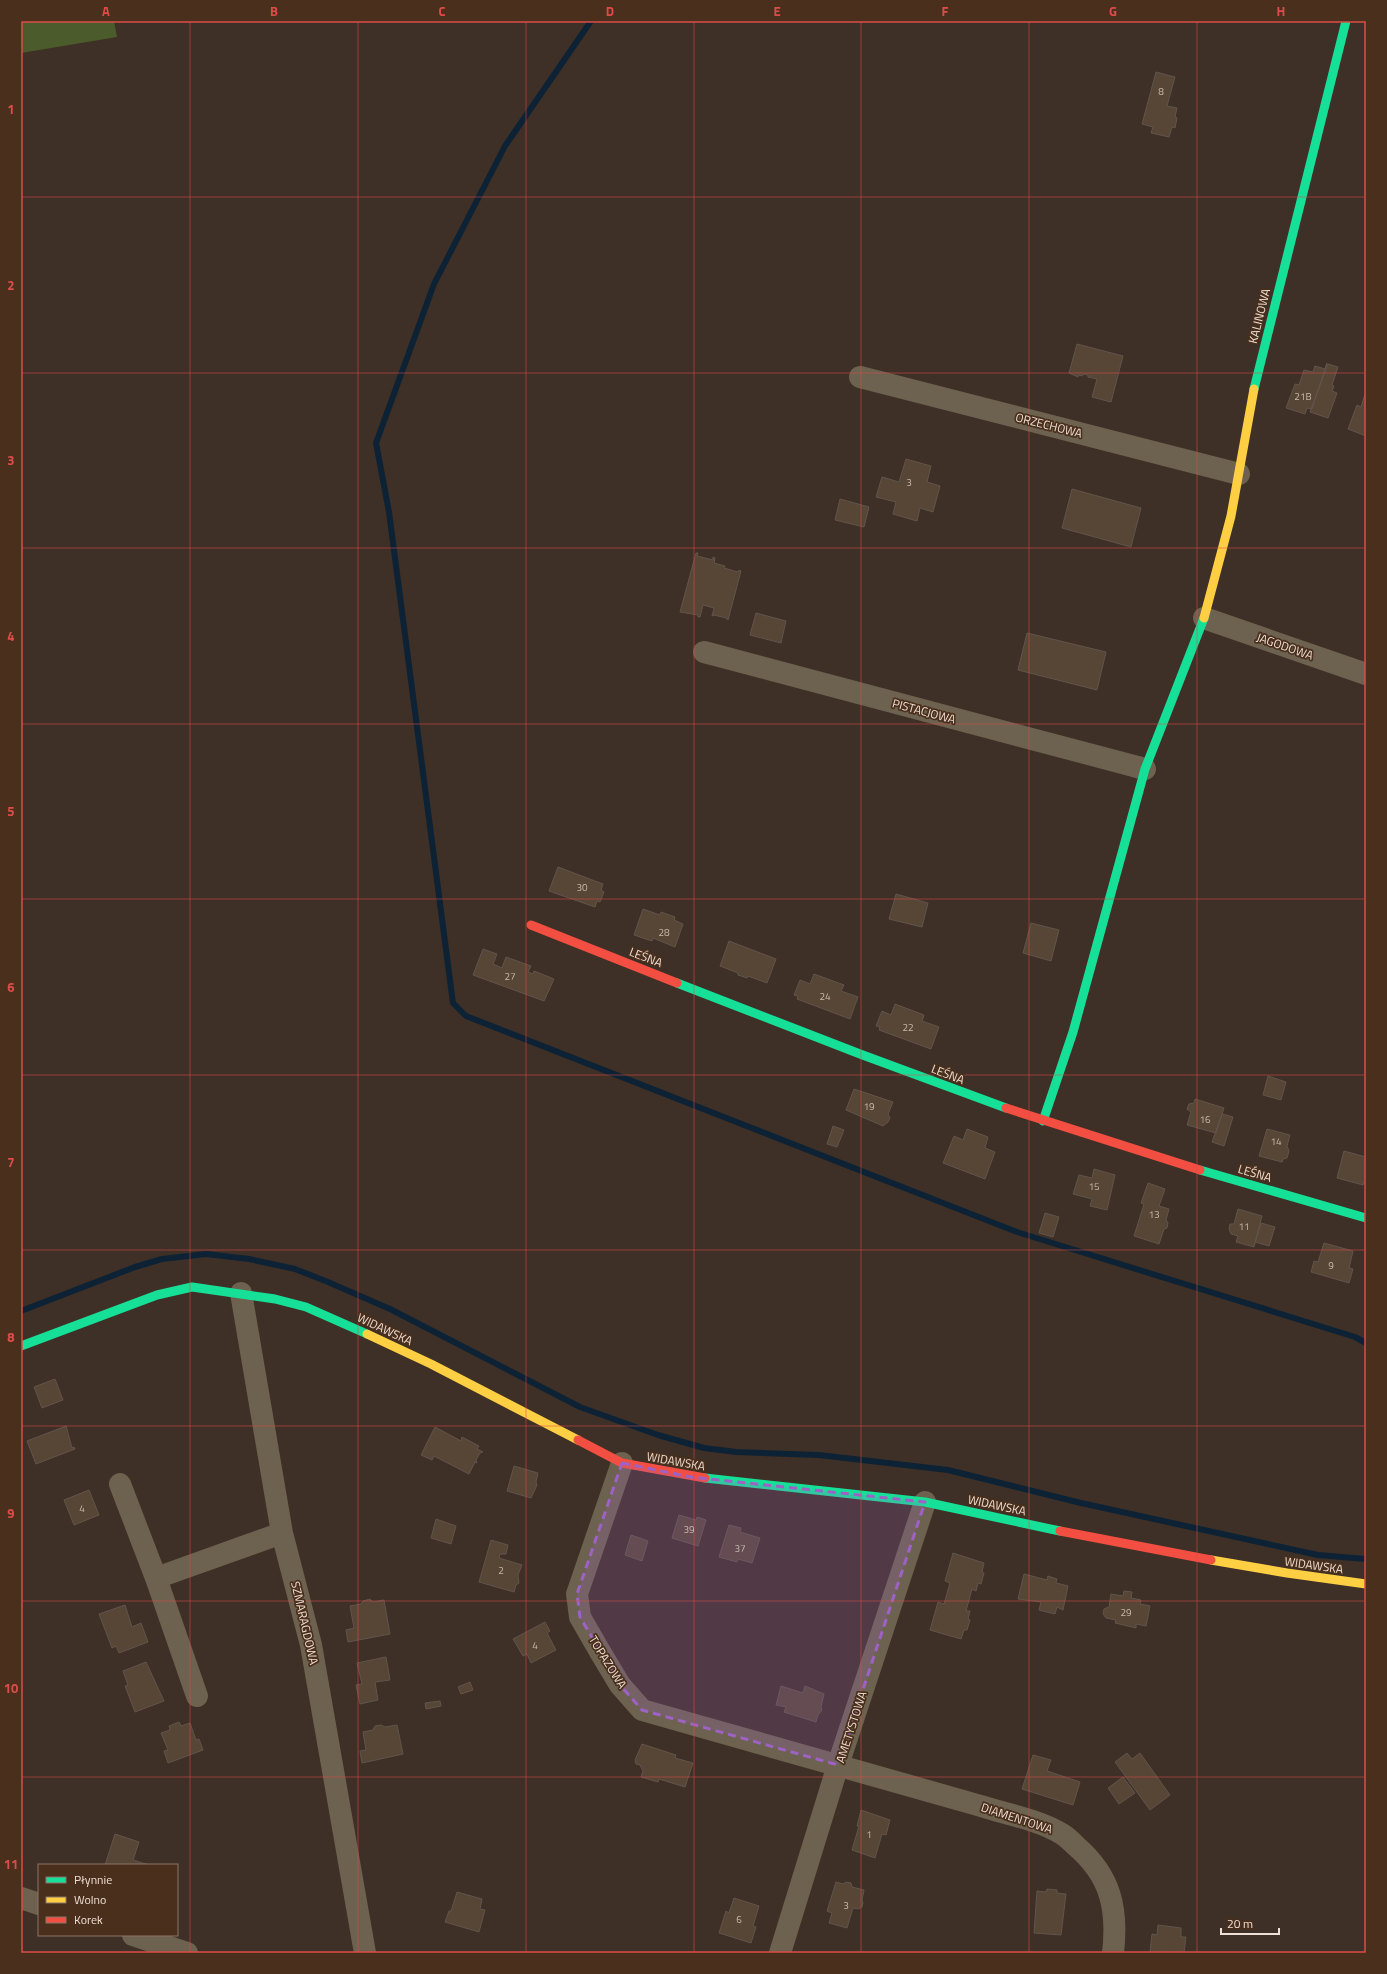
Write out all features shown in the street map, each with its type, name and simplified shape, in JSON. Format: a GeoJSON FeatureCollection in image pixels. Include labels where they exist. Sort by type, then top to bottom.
{"type":"FeatureCollection","features":[{"type":"Feature","properties":{"kind":"street","name":"KALINOWA"},"geometry":{"type":"LineString","coordinates":[[1043,1121],[1073,1032],[1145,769],[1204,618],[1231,516],[1252,397],[1346,21]]}},
{"type":"Feature","properties":{"kind":"street","name":"ORZECHOWA"},"geometry":{"type":"LineString","coordinates":[[860,377],[1238,474]]}},
{"type":"Feature","properties":{"kind":"street","name":"JAGODOWA"},"geometry":{"type":"LineString","coordinates":[[1204,618],[1366,674]]}},
{"type":"Feature","properties":{"kind":"street","name":"PISTACJOWA"},"geometry":{"type":"LineString","coordinates":[[704,652],[1145,769]]}},
{"type":"Feature","properties":{"kind":"street","name":"LEŚNA"},"geometry":{"type":"LineString","coordinates":[[531,925],[952,1089],[1043,1121],[1154,1156],[1366,1218]]}},
{"type":"Feature","properties":{"kind":"street","name":"WIDAWSKA"},"geometry":{"type":"LineString","coordinates":[[21,1346],[157,1295],[192,1287],[241,1293],[306,1307],[353,1327],[431,1364],[622,1463],[691,1477],[925,1502],[1118,1543],[1287,1573],[1366,1584]]}},
{"type":"Feature","properties":{"kind":"street","name":"SZMARAGDOWA"},"geometry":{"type":"LineString","coordinates":[[241,1293],[282,1533],[311,1645],[365,1953]]}},
{"type":"Feature","properties":{"kind":"street","name":"TOPAZOWA"},"geometry":{"type":"LineString","coordinates":[[622,1463],[577,1594],[580,1617],[620,1685],[642,1710],[838,1765]]}},
{"type":"Feature","properties":{"kind":"street"},"geometry":{"type":"LineString","coordinates":[[120,1484],[156,1578],[197,1696]]}},
{"type":"Feature","properties":{"kind":"street","name":"AMETYSTOWA"},"geometry":{"type":"LineString","coordinates":[[780,1953],[838,1765],[925,1502]]}},
{"type":"Feature","properties":{"kind":"street"},"geometry":{"type":"LineString","coordinates":[[156,1578],[282,1533]]}},
{"type":"Feature","properties":{"kind":"street","name":"DIAMENTOWA"},"geometry":{"type":"LineString","coordinates":[[838,1765],[1034,1822],[1063,1834],[1090,1857],[1109,1888],[1116,1929],[1113,1953]]}},
{"type":"Feature","properties":{"kind":"street"},"geometry":{"type":"LineString","coordinates":[[21,1898],[38,1904]]}},
{"type":"Feature","properties":{"kind":"street"},"geometry":{"type":"LineString","coordinates":[[136,1936],[187,1953]]}},
{"type":"Feature","properties":{"kind":"highlighted area"},"geometry":{"type":"Polygon","coordinates":[[[622,1463],[691,1477],[925,1502],[838,1765],[642,1710],[620,1685],[580,1617],[577,1594],[622,1463]]]}},
{"type":"Feature","properties":{"kind":"green space"},"geometry":{"type":"Polygon","coordinates":[[[21,21],[114,21],[117,37],[21,53],[21,21]]]}},
{"type":"Feature","properties":{"kind":"building"},"geometry":{"type":"Polygon","coordinates":[[[1156,72],[1175,77],[1167,106],[1177,108],[1175,117],[1177,118],[1175,128],[1172,127],[1169,137],[1151,133],[1153,127],[1142,124],[1156,72]]]}},
{"type":"Feature","properties":{"kind":"building"},"geometry":{"type":"Polygon","coordinates":[[[1077,344],[1123,356],[1111,402],[1092,397],[1097,379],[1083,374],[1082,376],[1079,375],[1078,377],[1069,373],[1077,344]]]}},
{"type":"Feature","properties":{"kind":"building"},"geometry":{"type":"Polygon","coordinates":[[[1327,363],[1312,409],[1307,408],[1305,414],[1286,408],[1295,384],[1299,385],[1304,370],[1313,372],[1315,366],[1325,369],[1327,363]]]}},
{"type":"Feature","properties":{"kind":"building"},"geometry":{"type":"Polygon","coordinates":[[[1328,364],[1338,367],[1332,385],[1334,386],[1332,391],[1337,393],[1328,418],[1310,412],[1328,364]]]}},
{"type":"Feature","properties":{"kind":"building"},"geometry":{"type":"Polygon","coordinates":[[[1366,391],[1366,436],[1348,429],[1357,405],[1361,407],[1366,391]]]}},
{"type":"Feature","properties":{"kind":"building"},"geometry":{"type":"Polygon","coordinates":[[[906,459],[931,466],[927,482],[940,486],[933,512],[920,508],[917,521],[893,514],[896,502],[876,497],[882,477],[899,482],[906,459]]]}},
{"type":"Feature","properties":{"kind":"building"},"geometry":{"type":"Polygon","coordinates":[[[1072,489],[1141,508],[1131,547],[1062,528],[1072,489]]]}},
{"type":"Feature","properties":{"kind":"building"},"geometry":{"type":"Polygon","coordinates":[[[840,499],[869,507],[864,527],[835,520],[840,499]]]}},
{"type":"Feature","properties":{"kind":"building"},"geometry":{"type":"Polygon","coordinates":[[[696,553],[698,553],[697,556],[713,560],[713,557],[715,558],[714,563],[725,566],[724,568],[738,572],[739,570],[741,571],[728,620],[726,618],[714,615],[712,616],[714,608],[703,605],[700,617],[698,617],[698,615],[680,612],[696,553]]]}},
{"type":"Feature","properties":{"kind":"building"},"geometry":{"type":"Polygon","coordinates":[[[756,613],[786,621],[781,643],[750,635],[756,613]]]}},
{"type":"Feature","properties":{"kind":"building"},"geometry":{"type":"Polygon","coordinates":[[[1027,633],[1106,652],[1097,690],[1018,670],[1027,633]]]}},
{"type":"Feature","properties":{"kind":"building"},"geometry":{"type":"Polygon","coordinates":[[[558,867],[603,884],[601,890],[604,892],[600,902],[597,901],[595,907],[549,891],[558,867]]]}},
{"type":"Feature","properties":{"kind":"building"},"geometry":{"type":"Polygon","coordinates":[[[896,894],[928,903],[922,927],[889,919],[896,894]]]}},
{"type":"Feature","properties":{"kind":"building"},"geometry":{"type":"Polygon","coordinates":[[[643,909],[660,915],[661,912],[675,917],[674,920],[683,924],[675,947],[653,938],[652,941],[634,935],[643,909]]]}},
{"type":"Feature","properties":{"kind":"building"},"geometry":{"type":"Polygon","coordinates":[[[1031,923],[1059,930],[1051,961],[1023,953],[1031,923]]]}},
{"type":"Feature","properties":{"kind":"building"},"geometry":{"type":"Polygon","coordinates":[[[729,941],[776,959],[767,983],[748,976],[747,978],[738,975],[738,973],[720,966],[729,941]]]}},
{"type":"Feature","properties":{"kind":"building"},"geometry":{"type":"Polygon","coordinates":[[[483,949],[497,954],[493,964],[502,968],[506,957],[531,966],[528,972],[533,974],[534,971],[554,979],[544,1001],[473,975],[483,949]]]}},
{"type":"Feature","properties":{"kind":"building"},"geometry":{"type":"Polygon","coordinates":[[[814,974],[844,985],[841,991],[858,997],[850,1019],[797,999],[798,996],[794,995],[800,980],[810,984],[814,974]]]}},
{"type":"Feature","properties":{"kind":"building"},"geometry":{"type":"Polygon","coordinates":[[[895,1004],[924,1015],[922,1021],[939,1027],[931,1049],[879,1030],[880,1027],[876,1026],[882,1011],[891,1015],[895,1004]]]}},
{"type":"Feature","properties":{"kind":"building"},"geometry":{"type":"Polygon","coordinates":[[[1268,1076],[1286,1082],[1281,1100],[1263,1095],[1268,1076]]]}},
{"type":"Feature","properties":{"kind":"building"},"geometry":{"type":"Polygon","coordinates":[[[854,1089],[893,1102],[888,1114],[890,1118],[888,1122],[883,1126],[846,1110],[854,1089]]]}},
{"type":"Feature","properties":{"kind":"building"},"geometry":{"type":"Polygon","coordinates":[[[1195,1099],[1224,1108],[1216,1133],[1187,1125],[1191,1112],[1187,1109],[1189,1104],[1194,1103],[1195,1099]]]}},
{"type":"Feature","properties":{"kind":"building"},"geometry":{"type":"Polygon","coordinates":[[[1222,1114],[1233,1117],[1224,1146],[1212,1142],[1222,1114]]]}},
{"type":"Feature","properties":{"kind":"building"},"geometry":{"type":"Polygon","coordinates":[[[833,1126],[844,1130],[837,1147],[827,1144],[833,1126]]]}},
{"type":"Feature","properties":{"kind":"building"},"geometry":{"type":"Polygon","coordinates":[[[967,1129],[988,1137],[985,1148],[995,1152],[985,1179],[943,1163],[954,1136],[963,1140],[967,1129]]]}},
{"type":"Feature","properties":{"kind":"building"},"geometry":{"type":"Polygon","coordinates":[[[1267,1129],[1290,1135],[1287,1146],[1289,1151],[1287,1158],[1283,1159],[1282,1162],[1259,1156],[1267,1129]]]}},
{"type":"Feature","properties":{"kind":"building"},"geometry":{"type":"Polygon","coordinates":[[[1344,1151],[1366,1157],[1366,1183],[1364,1182],[1363,1185],[1337,1178],[1344,1151]]]}},
{"type":"Feature","properties":{"kind":"building"},"geometry":{"type":"Polygon","coordinates":[[[1094,1169],[1115,1175],[1107,1210],[1090,1206],[1092,1199],[1073,1194],[1079,1175],[1092,1178],[1094,1169]]]}},
{"type":"Feature","properties":{"kind":"building"},"geometry":{"type":"Polygon","coordinates":[[[1148,1183],[1165,1189],[1159,1206],[1169,1209],[1166,1220],[1168,1223],[1167,1228],[1164,1229],[1159,1244],[1134,1236],[1144,1204],[1141,1203],[1148,1183]]]}},
{"type":"Feature","properties":{"kind":"building"},"geometry":{"type":"Polygon","coordinates":[[[1238,1209],[1262,1216],[1254,1247],[1236,1242],[1238,1236],[1231,1234],[1229,1229],[1230,1224],[1234,1224],[1238,1209]]]}},
{"type":"Feature","properties":{"kind":"building"},"geometry":{"type":"Polygon","coordinates":[[[1045,1213],[1059,1217],[1053,1237],[1039,1233],[1045,1213]]]}},
{"type":"Feature","properties":{"kind":"building"},"geometry":{"type":"Polygon","coordinates":[[[1261,1223],[1275,1227],[1269,1246],[1255,1242],[1261,1223]]]}},
{"type":"Feature","properties":{"kind":"building"},"geometry":{"type":"Polygon","coordinates":[[[1324,1243],[1353,1251],[1349,1268],[1353,1269],[1349,1283],[1311,1272],[1314,1261],[1318,1262],[1324,1243]]]}},
{"type":"Feature","properties":{"kind":"building"},"geometry":{"type":"Polygon","coordinates":[[[55,1379],[63,1400],[42,1408],[34,1387],[55,1379]]]}},
{"type":"Feature","properties":{"kind":"building"},"geometry":{"type":"Polygon","coordinates":[[[66,1426],[72,1448],[74,1447],[75,1449],[36,1464],[27,1441],[66,1426]]]}},
{"type":"Feature","properties":{"kind":"building"},"geometry":{"type":"Polygon","coordinates":[[[435,1427],[461,1441],[462,1437],[479,1446],[477,1449],[483,1452],[480,1453],[476,1460],[477,1463],[475,1462],[469,1474],[434,1456],[432,1460],[421,1455],[435,1427]]]}},
{"type":"Feature","properties":{"kind":"building"},"geometry":{"type":"Polygon","coordinates":[[[514,1466],[538,1473],[536,1482],[537,1485],[531,1498],[507,1491],[514,1466]]]}},
{"type":"Feature","properties":{"kind":"building"},"geometry":{"type":"Polygon","coordinates":[[[89,1490],[99,1515],[74,1525],[64,1500],[89,1490]]]}},
{"type":"Feature","properties":{"kind":"building"},"geometry":{"type":"Polygon","coordinates":[[[679,1515],[696,1520],[697,1517],[706,1520],[698,1546],[672,1538],[679,1515]]]}},
{"type":"Feature","properties":{"kind":"building"},"geometry":{"type":"Polygon","coordinates":[[[436,1519],[456,1526],[451,1544],[431,1538],[436,1519]]]}},
{"type":"Feature","properties":{"kind":"building"},"geometry":{"type":"Polygon","coordinates":[[[729,1525],[741,1528],[740,1532],[760,1538],[752,1563],[738,1559],[737,1562],[719,1557],[729,1525]]]}},
{"type":"Feature","properties":{"kind":"building"},"geometry":{"type":"Polygon","coordinates":[[[631,1535],[648,1541],[642,1561],[625,1555],[631,1535]]]}},
{"type":"Feature","properties":{"kind":"building"},"geometry":{"type":"Polygon","coordinates":[[[491,1540],[508,1545],[506,1554],[500,1554],[499,1558],[522,1565],[518,1575],[519,1583],[516,1585],[514,1592],[479,1582],[491,1540]]]}},
{"type":"Feature","properties":{"kind":"building"},"geometry":{"type":"Polygon","coordinates":[[[953,1553],[984,1563],[982,1572],[984,1573],[981,1584],[978,1583],[976,1591],[972,1589],[966,1611],[970,1611],[968,1619],[970,1620],[967,1630],[964,1630],[961,1639],[930,1630],[938,1602],[944,1604],[950,1583],[945,1581],[953,1553]]]}},
{"type":"Feature","properties":{"kind":"building"},"geometry":{"type":"Polygon","coordinates":[[[1024,1574],[1047,1580],[1048,1576],[1057,1579],[1056,1583],[1068,1586],[1063,1610],[1057,1607],[1055,1614],[1039,1610],[1041,1602],[1018,1599],[1024,1574]]]}},
{"type":"Feature","properties":{"kind":"building"},"geometry":{"type":"Polygon","coordinates":[[[1124,1591],[1132,1592],[1131,1598],[1141,1600],[1140,1604],[1150,1606],[1146,1626],[1136,1624],[1136,1628],[1115,1623],[1116,1620],[1106,1618],[1103,1614],[1104,1609],[1109,1607],[1111,1594],[1123,1596],[1124,1591]]]}},
{"type":"Feature","properties":{"kind":"building"},"geometry":{"type":"Polygon","coordinates":[[[370,1599],[373,1602],[384,1600],[390,1634],[348,1642],[346,1630],[354,1628],[350,1606],[361,1604],[363,1601],[370,1599]]]}},
{"type":"Feature","properties":{"kind":"building"},"geometry":{"type":"Polygon","coordinates":[[[125,1605],[132,1627],[141,1623],[148,1642],[119,1653],[116,1646],[112,1648],[99,1614],[125,1605]]]}},
{"type":"Feature","properties":{"kind":"building"},"geometry":{"type":"Polygon","coordinates":[[[545,1622],[550,1631],[547,1633],[556,1650],[531,1663],[527,1654],[523,1656],[513,1639],[545,1622]]]}},
{"type":"Feature","properties":{"kind":"building"},"geometry":{"type":"Polygon","coordinates":[[[386,1657],[390,1680],[375,1682],[378,1700],[360,1704],[356,1685],[362,1684],[357,1663],[386,1657]]]}},
{"type":"Feature","properties":{"kind":"building"},"geometry":{"type":"Polygon","coordinates":[[[146,1662],[164,1701],[135,1712],[125,1686],[128,1685],[123,1671],[146,1662]]]}},
{"type":"Feature","properties":{"kind":"building"},"geometry":{"type":"Polygon","coordinates":[[[470,1682],[473,1690],[461,1694],[458,1687],[470,1682]]]}},
{"type":"Feature","properties":{"kind":"building"},"geometry":{"type":"Polygon","coordinates":[[[781,1686],[803,1693],[805,1686],[824,1694],[821,1707],[822,1710],[818,1715],[816,1722],[784,1712],[786,1707],[776,1705],[781,1686]]]}},
{"type":"Feature","properties":{"kind":"building"},"geometry":{"type":"Polygon","coordinates":[[[440,1701],[441,1706],[426,1709],[425,1703],[440,1701]]]}},
{"type":"Feature","properties":{"kind":"building"},"geometry":{"type":"Polygon","coordinates":[[[179,1722],[181,1726],[190,1723],[196,1740],[199,1739],[203,1750],[168,1763],[164,1751],[168,1750],[161,1733],[170,1730],[169,1726],[179,1722]]]}},
{"type":"Feature","properties":{"kind":"building"},"geometry":{"type":"Polygon","coordinates":[[[381,1725],[385,1727],[397,1725],[403,1754],[362,1763],[360,1751],[366,1750],[363,1732],[373,1730],[375,1726],[381,1725]]]}},
{"type":"Feature","properties":{"kind":"building"},"geometry":{"type":"Polygon","coordinates":[[[642,1744],[676,1755],[675,1758],[693,1763],[685,1787],[659,1779],[658,1782],[641,1777],[643,1771],[640,1765],[636,1764],[635,1760],[642,1744]]]}},
{"type":"Feature","properties":{"kind":"building"},"geometry":{"type":"Polygon","coordinates":[[[1127,1753],[1132,1759],[1140,1753],[1170,1795],[1150,1810],[1115,1762],[1127,1753]]]}},
{"type":"Feature","properties":{"kind":"building"},"geometry":{"type":"Polygon","coordinates":[[[1033,1755],[1051,1760],[1047,1771],[1080,1782],[1073,1805],[1022,1789],[1033,1755]]]}},
{"type":"Feature","properties":{"kind":"building"},"geometry":{"type":"Polygon","coordinates":[[[1123,1777],[1135,1793],[1119,1804],[1108,1788],[1123,1777]]]}},
{"type":"Feature","properties":{"kind":"building"},"geometry":{"type":"Polygon","coordinates":[[[861,1810],[890,1820],[886,1835],[882,1834],[875,1858],[852,1850],[859,1826],[857,1826],[861,1810]]]}},
{"type":"Feature","properties":{"kind":"building"},"geometry":{"type":"Polygon","coordinates":[[[115,1834],[139,1842],[133,1860],[146,1864],[105,1864],[115,1834]]]}},
{"type":"Feature","properties":{"kind":"building"},"geometry":{"type":"Polygon","coordinates":[[[836,1882],[843,1884],[846,1882],[851,1883],[852,1887],[864,1890],[862,1907],[858,1909],[853,1908],[847,1928],[829,1923],[832,1913],[827,1911],[836,1882]]]}},
{"type":"Feature","properties":{"kind":"building"},"geometry":{"type":"Polygon","coordinates":[[[1047,1889],[1057,1890],[1057,1893],[1066,1894],[1061,1935],[1034,1933],[1037,1891],[1046,1892],[1047,1889]]]}},
{"type":"Feature","properties":{"kind":"building"},"geometry":{"type":"Polygon","coordinates":[[[457,1892],[482,1899],[480,1909],[485,1910],[479,1932],[445,1922],[449,1911],[451,1911],[457,1892]]]}},
{"type":"Feature","properties":{"kind":"building"},"geometry":{"type":"Polygon","coordinates":[[[734,1898],[759,1906],[753,1926],[756,1927],[751,1943],[719,1933],[726,1911],[729,1913],[734,1898]]]}},
{"type":"Feature","properties":{"kind":"building"},"geometry":{"type":"Polygon","coordinates":[[[1158,1925],[1181,1928],[1181,1937],[1186,1937],[1184,1953],[1150,1952],[1152,1934],[1157,1935],[1158,1925]]]}},
{"type":"Feature","properties":{"kind":"waterway"},"geometry":{"type":"LineString","coordinates":[[591,21],[505,146],[434,284],[376,443],[389,512],[453,1003],[466,1016],[1017,1232],[1355,1337],[1366,1343]]}},
{"type":"Feature","properties":{"kind":"waterway"},"geometry":{"type":"LineString","coordinates":[[21,1311],[135,1267],[162,1259],[206,1254],[249,1259],[295,1269],[390,1309],[580,1407],[658,1435],[704,1448],[736,1452],[819,1455],[948,1470],[1081,1503],[1318,1555],[1366,1559]]}},
{"type":"Feature","properties":{"kind":"traffic: fast"},"geometry":{"type":"LineString","coordinates":[[1254,389],[1346,21]]}},
{"type":"Feature","properties":{"kind":"traffic: fast"},"geometry":{"type":"LineString","coordinates":[[1043,1121],[1073,1032],[1145,769],[1204,618]]}},
{"type":"Feature","properties":{"kind":"traffic: fast"},"geometry":{"type":"LineString","coordinates":[[677,983],[860,1054],[1006,1108]]}},
{"type":"Feature","properties":{"kind":"traffic: fast"},"geometry":{"type":"LineString","coordinates":[[1200,1170],[1366,1218]]}},
{"type":"Feature","properties":{"kind":"traffic: fast"},"geometry":{"type":"LineString","coordinates":[[21,1346],[157,1295],[192,1287],[275,1299],[306,1307],[367,1334]]}},
{"type":"Feature","properties":{"kind":"traffic: fast"},"geometry":{"type":"LineString","coordinates":[[705,1478],[925,1502],[1060,1531]]}},
{"type":"Feature","properties":{"kind":"traffic: slow"},"geometry":{"type":"LineString","coordinates":[[1204,618],[1231,516],[1254,389]]}},
{"type":"Feature","properties":{"kind":"traffic: slow"},"geometry":{"type":"LineString","coordinates":[[367,1334],[431,1364],[578,1440]]}},
{"type":"Feature","properties":{"kind":"traffic: slow"},"geometry":{"type":"LineString","coordinates":[[1211,1560],[1287,1573],[1366,1584]]}},
{"type":"Feature","properties":{"kind":"traffic: jam"},"geometry":{"type":"LineString","coordinates":[[531,925],[677,983]]}},
{"type":"Feature","properties":{"kind":"traffic: jam"},"geometry":{"type":"LineString","coordinates":[[1006,1108],[1200,1170]]}},
{"type":"Feature","properties":{"kind":"traffic: jam"},"geometry":{"type":"LineString","coordinates":[[578,1440],[622,1463],[705,1478]]}},
{"type":"Feature","properties":{"kind":"traffic: jam"},"geometry":{"type":"LineString","coordinates":[[1060,1531],[1211,1560]]}}]}
